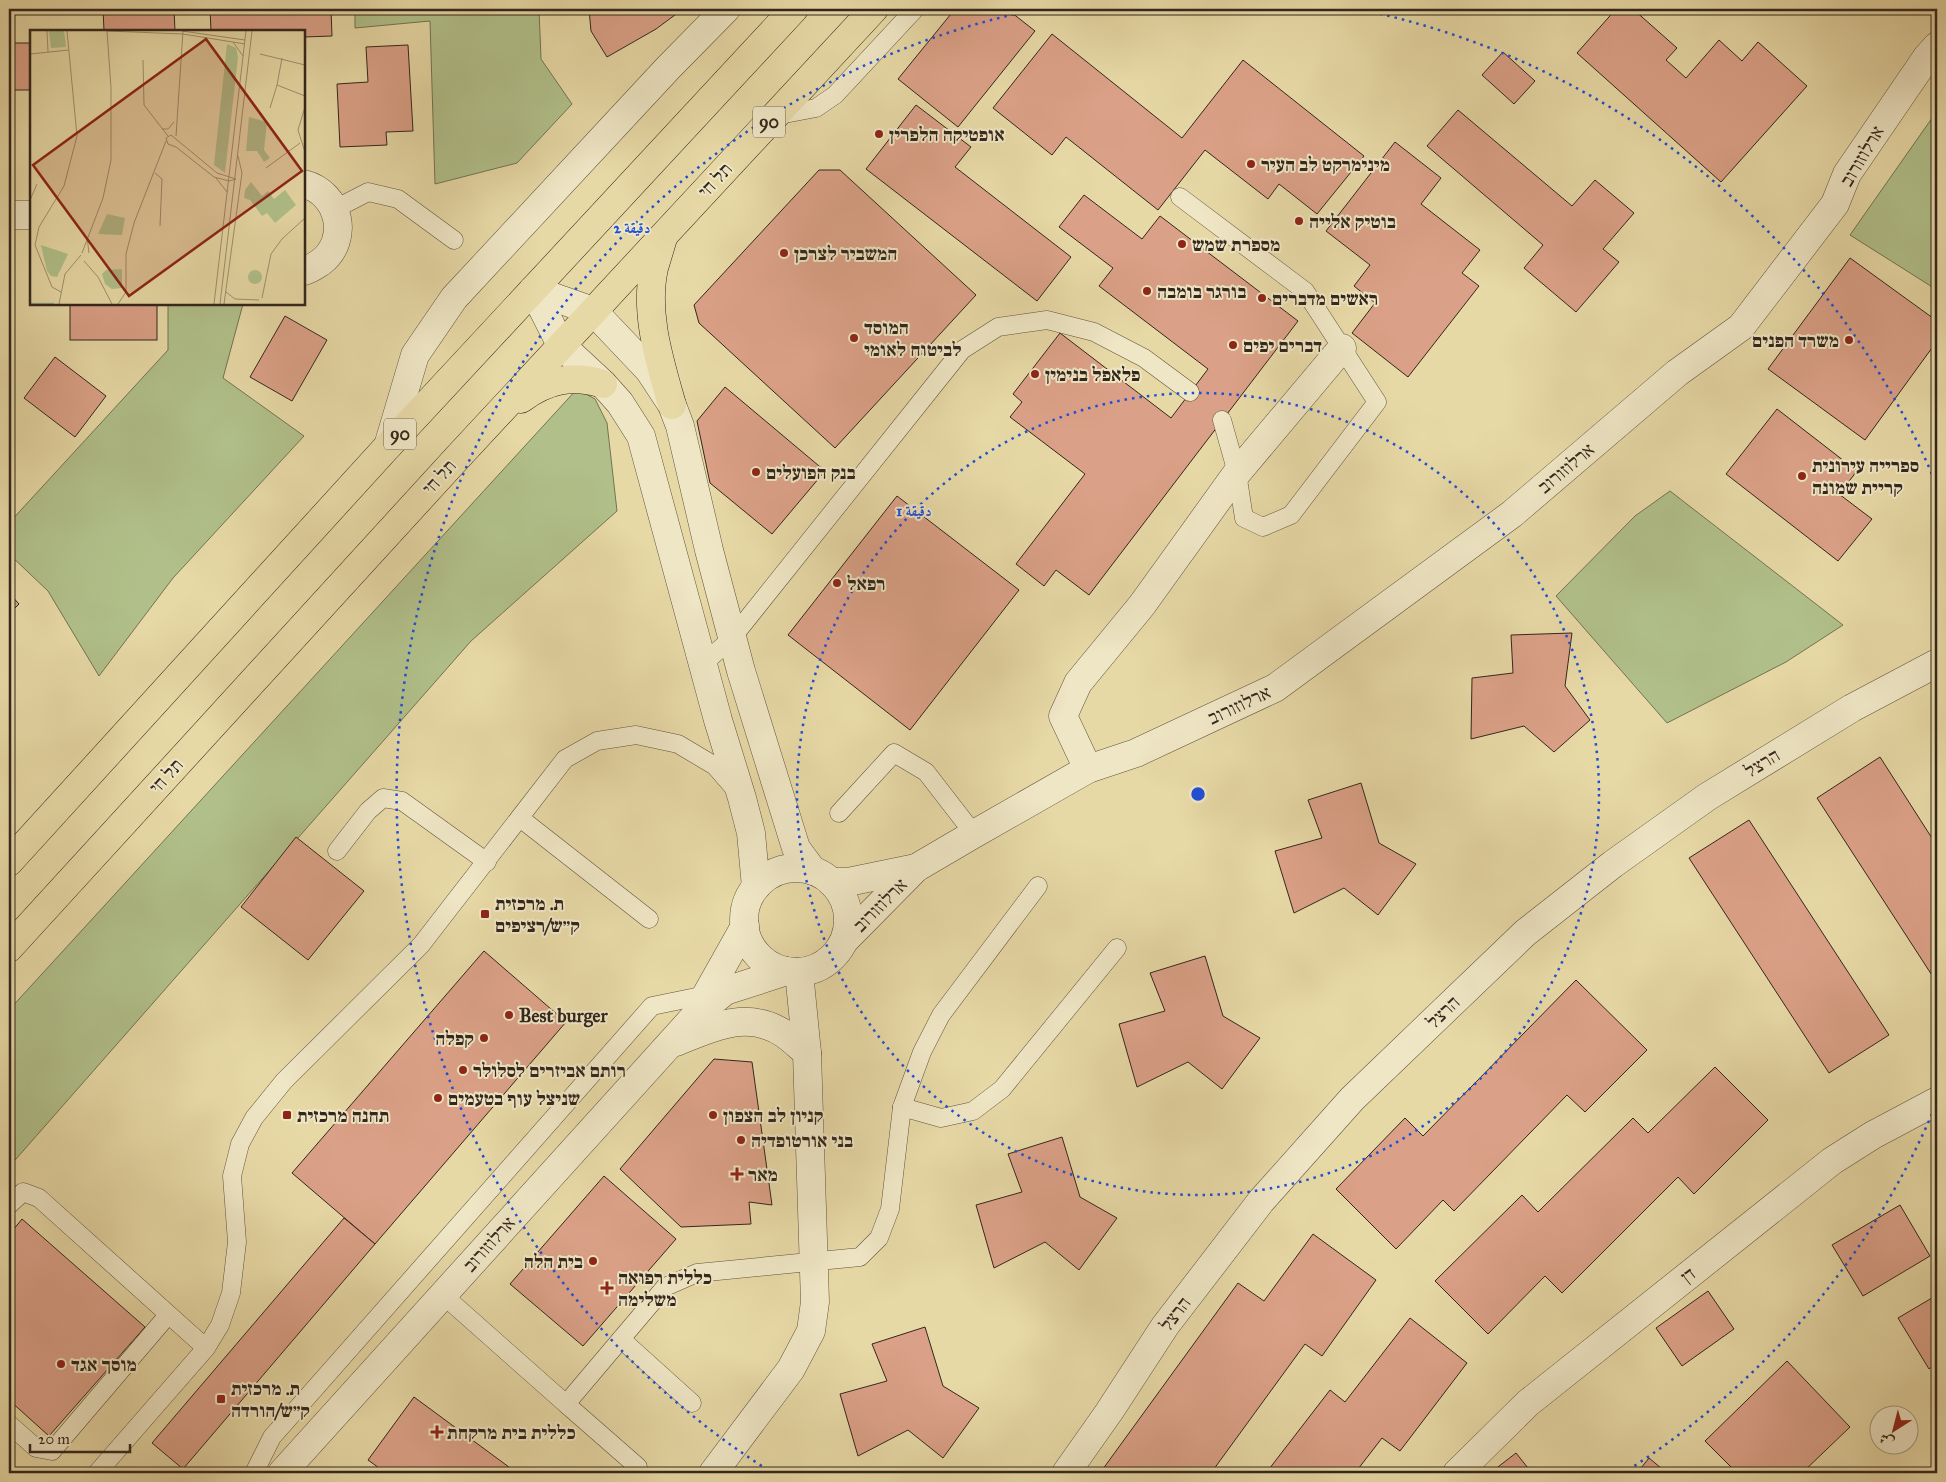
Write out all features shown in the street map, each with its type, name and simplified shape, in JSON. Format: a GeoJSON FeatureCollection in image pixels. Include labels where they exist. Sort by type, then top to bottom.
{"type":"FeatureCollection","features":[{"type":"Feature","properties":{"kind":"highway","name":"90"},"geometry":{"type":"LineString","coordinates":[[9,862],[388,446],[794,9]]}},
{"type":"Feature","properties":{"kind":"highway","name":"תל חי"},"geometry":{"type":"LineString","coordinates":[[9,948],[561,345],[874,9]]}},
{"type":"Feature","properties":{"kind":"highway"},"geometry":{"type":"LineString","coordinates":[[664,234],[654,270],[652,304],[656,349],[672,405]]}},
{"type":"Feature","properties":{"kind":"highway"},"geometry":{"type":"LineString","coordinates":[[493,419],[525,396],[554,382],[575,378],[588,379],[603,384]]}},
{"type":"Feature","properties":{"kind":"street"},"geometry":{"type":"LineString","coordinates":[[388,446],[415,355],[454,298],[668,68],[726,9]]}},
{"type":"Feature","properties":{"kind":"street","name":"ארלוזורוב"},"geometry":{"type":"LineString","coordinates":[[844,941],[916,868],[1088,769],[1136,753],[1275,688],[1512,514],[1678,373],[1741,327],[1835,204],[1847,174],[1927,57],[1937,46]]}},
{"type":"Feature","properties":{"kind":"street"},"geometry":{"type":"LineString","coordinates":[[305,184],[322,193],[335,209],[339,226],[336,243],[328,256],[311,269],[305,270]]}},
{"type":"Feature","properties":{"kind":"street"},"geometry":{"type":"LineString","coordinates":[[9,215],[30,215]]}},
{"type":"Feature","properties":{"kind":"street"},"geometry":{"type":"LineString","coordinates":[[533,290],[594,311],[648,370],[672,405],[680,426],[732,638],[796,848],[841,894],[846,909],[848,925],[844,941],[835,954],[803,969],[771,966],[758,956],[749,942],[744,926],[746,905],[756,887],[768,876],[782,870],[797,868],[822,876]]}},
{"type":"Feature","properties":{"kind":"street"},"geometry":{"type":"LineString","coordinates":[[533,290],[561,345],[603,384],[627,412],[641,436],[718,720],[751,833],[756,887]]}},
{"type":"Feature","properties":{"kind":"street"},"geometry":{"type":"LineString","coordinates":[[1088,769],[1063,716],[1078,683],[1142,605],[1237,473],[1342,348]]}},
{"type":"Feature","properties":{"kind":"street","name":"הרצל"},"geometry":{"type":"LineString","coordinates":[[1066,1473],[1109,1412],[1165,1326],[1261,1202],[1352,1099],[1525,933],[1613,864],[1707,797],[1852,708],[1934,662]]}},
{"type":"Feature","properties":{"kind":"street","name":"ארלוזורוב"},"geometry":{"type":"LineString","coordinates":[[822,876],[848,882],[916,868]]}},
{"type":"Feature","properties":{"kind":"street","name":"ארלוזורוב"},"geometry":{"type":"LineString","coordinates":[[282,1473],[668,1045],[701,1005],[744,926]]}},
{"type":"Feature","properties":{"kind":"street"},"geometry":{"type":"LineString","coordinates":[[713,1473],[791,1369],[811,1331],[815,1302],[803,969]]}},
{"type":"Feature","properties":{"kind":"street","name":"ארלוזורוב"},"geometry":{"type":"LineString","coordinates":[[701,1005],[725,991],[803,969]]}},
{"type":"Feature","properties":{"kind":"street"},"geometry":{"type":"LineString","coordinates":[[668,1045],[718,1024],[758,1022],[783,1033],[807,1053]]}},
{"type":"Feature","properties":{"kind":"street","name":"דן"},"geometry":{"type":"LineString","coordinates":[[1457,1473],[1528,1403],[1832,1160],[1873,1135],[1937,1101]]}},
{"type":"Feature","properties":{"kind":"lane"},"geometry":{"type":"LineString","coordinates":[[774,116],[816,108],[835,95],[915,9]]}},
{"type":"Feature","properties":{"kind":"lane"},"geometry":{"type":"LineString","coordinates":[[335,209],[368,192],[398,199],[454,240]]}},
{"type":"Feature","properties":{"kind":"lane"},"geometry":{"type":"LineString","coordinates":[[1180,197],[1305,291],[1377,402],[1291,515],[1263,527],[1244,518],[1237,473],[1222,420]]}},
{"type":"Feature","properties":{"kind":"lane"},"geometry":{"type":"LineString","coordinates":[[703,664],[732,638],[962,350],[998,327],[1047,320],[1094,332],[1144,358],[1190,392]]}},
{"type":"Feature","properties":{"kind":"lane"},"geometry":{"type":"LineString","coordinates":[[97,1473],[206,1348],[220,1325],[231,1293],[237,1242],[232,1176],[240,1144],[254,1118],[284,1081],[421,945],[487,862],[565,758],[597,741],[636,735],[678,744],[714,766],[742,798]]}},
{"type":"Feature","properties":{"kind":"lane"},"geometry":{"type":"LineString","coordinates":[[839,814],[894,753],[926,772],[974,834]]}},
{"type":"Feature","properties":{"kind":"lane"},"geometry":{"type":"LineString","coordinates":[[337,851],[368,811],[383,798],[402,801],[487,862]]}},
{"type":"Feature","properties":{"kind":"lane"},"geometry":{"type":"LineString","coordinates":[[520,818],[649,919]]}},
{"type":"Feature","properties":{"kind":"lane"},"geometry":{"type":"LineString","coordinates":[[566,1404],[665,1287],[697,1274],[860,1257],[879,1238],[890,1209],[902,1107],[922,1052],[941,1015],[1038,886]]}},
{"type":"Feature","properties":{"kind":"lane"},"geometry":{"type":"LineString","coordinates":[[902,1107],[941,1118],[973,1112],[1002,1089],[1117,948]]}},
{"type":"Feature","properties":{"kind":"lane"},"geometry":{"type":"LineString","coordinates":[[254,1473],[272,1437],[652,1006],[701,1005]]}},
{"type":"Feature","properties":{"kind":"lane"},"geometry":{"type":"LineString","coordinates":[[9,1205],[23,1192],[39,1198],[206,1348]]}},
{"type":"Feature","properties":{"kind":"lane"},"geometry":{"type":"LineString","coordinates":[[442,1295],[638,1467]]}},
{"type":"Feature","properties":{"kind":"lane"},"geometry":{"type":"LineString","coordinates":[[9,1424],[36,1448],[52,1451],[168,1315]]}},
{"type":"Feature","properties":{"kind":"lane"},"geometry":{"type":"LineString","coordinates":[[621,1339],[692,1403]]}},
{"type":"Feature","properties":{"kind":"green space"},"geometry":{"type":"Polygon","coordinates":[[[355,9],[539,9],[541,59],[572,104],[517,163],[435,184],[430,21],[355,28],[355,9]]]}},
{"type":"Feature","properties":{"kind":"green space"},"geometry":{"type":"Polygon","coordinates":[[[1937,111],[1937,290],[1850,235],[1937,111]]]}},
{"type":"Feature","properties":{"kind":"green space"},"geometry":{"type":"Polygon","coordinates":[[[168,305],[243,305],[223,378],[304,436],[173,578],[99,676],[48,591],[9,554],[9,523],[168,350],[168,305]]]}},
{"type":"Feature","properties":{"kind":"green space"},"geometry":{"type":"Polygon","coordinates":[[[577,389],[595,399],[607,423],[617,511],[471,641],[9,1167],[9,1010],[577,389]]]}},
{"type":"Feature","properties":{"kind":"green space"},"geometry":{"type":"Polygon","coordinates":[[[1670,491],[1843,625],[1786,662],[1667,723],[1556,596],[1635,516],[1670,491]]]}},
{"type":"Feature","properties":{"kind":"building"},"geometry":{"type":"Polygon","coordinates":[[[103,9],[174,9],[175,30],[104,30],[103,9]]]}},
{"type":"Feature","properties":{"kind":"building"},"geometry":{"type":"Polygon","coordinates":[[[210,9],[331,9],[332,36],[305,37],[305,30],[211,30],[210,9]]]}},
{"type":"Feature","properties":{"kind":"building"},"geometry":{"type":"Polygon","coordinates":[[[589,9],[683,9],[656,29],[607,57],[591,31],[589,9]]]}},
{"type":"Feature","properties":{"kind":"building"},"geometry":{"type":"Polygon","coordinates":[[[955,9],[1007,9],[1035,31],[958,127],[898,79],[955,9]]]}},
{"type":"Feature","properties":{"kind":"building"},"geometry":{"type":"Polygon","coordinates":[[[1616,9],[1633,9],[1677,48],[1666,60],[1686,78],[1719,40],[1742,61],[1758,42],[1807,86],[1721,182],[1577,53],[1616,9]]]}},
{"type":"Feature","properties":{"kind":"building"},"geometry":{"type":"Polygon","coordinates":[[[1052,34],[1182,138],[1243,60],[1364,156],[1317,214],[1279,184],[1268,199],[1205,150],[1158,210],[1066,137],[1052,155],[993,108],[1052,34]]]}},
{"type":"Feature","properties":{"kind":"building"},"geometry":{"type":"Polygon","coordinates":[[[11,43],[30,43],[30,90],[11,90],[11,43]]]}},
{"type":"Feature","properties":{"kind":"building"},"geometry":{"type":"Polygon","coordinates":[[[408,45],[413,131],[386,132],[387,145],[340,147],[337,84],[368,82],[366,47],[408,45]]]}},
{"type":"Feature","properties":{"kind":"building"},"geometry":{"type":"Polygon","coordinates":[[[1503,52],[1535,81],[1514,104],[1482,75],[1503,52]]]}},
{"type":"Feature","properties":{"kind":"building"},"geometry":{"type":"Polygon","coordinates":[[[916,105],[971,147],[955,167],[1071,257],[1037,301],[866,169],[916,105]]]}},
{"type":"Feature","properties":{"kind":"building"},"geometry":{"type":"Polygon","coordinates":[[[1458,110],[1572,206],[1595,180],[1634,213],[1603,249],[1619,262],[1576,312],[1524,268],[1543,245],[1427,146],[1458,110]]]}},
{"type":"Feature","properties":{"kind":"building"},"geometry":{"type":"Polygon","coordinates":[[[1395,142],[1441,178],[1421,204],[1480,250],[1462,273],[1479,286],[1408,377],[1352,333],[1375,303],[1354,286],[1370,265],[1326,231],[1395,142]]]}},
{"type":"Feature","properties":{"kind":"building"},"geometry":{"type":"Polygon","coordinates":[[[819,170],[840,170],[976,295],[835,448],[699,323],[694,305],[819,170]]]}},
{"type":"Feature","properties":{"kind":"building"},"geometry":{"type":"Polygon","coordinates":[[[1084,195],[1142,239],[1160,216],[1298,321],[1089,595],[1056,570],[1044,586],[1016,564],[1085,474],[1010,417],[1022,402],[1013,394],[1060,333],[1171,418],[1208,369],[1099,286],[1113,268],[1059,227],[1084,195]]]}},
{"type":"Feature","properties":{"kind":"building"},"geometry":{"type":"Polygon","coordinates":[[[1850,258],[1937,321],[1937,341],[1865,440],[1768,369],[1850,258]]]}},
{"type":"Feature","properties":{"kind":"building"},"geometry":{"type":"Polygon","coordinates":[[[70,305],[157,305],[157,340],[70,340],[70,305]]]}},
{"type":"Feature","properties":{"kind":"building"},"geometry":{"type":"Polygon","coordinates":[[[285,316],[327,340],[292,401],[250,377],[285,316]]]}},
{"type":"Feature","properties":{"kind":"building"},"geometry":{"type":"Polygon","coordinates":[[[55,357],[106,396],[75,437],[24,398],[55,357]]]}},
{"type":"Feature","properties":{"kind":"building"},"geometry":{"type":"Polygon","coordinates":[[[725,387],[825,471],[772,534],[710,483],[697,421],[725,387]]]}},
{"type":"Feature","properties":{"kind":"building"},"geometry":{"type":"Polygon","coordinates":[[[1777,409],[1857,471],[1839,494],[1872,519],[1838,561],[1726,474],[1777,409]]]}},
{"type":"Feature","properties":{"kind":"building"},"geometry":{"type":"Polygon","coordinates":[[[897,496],[1019,590],[910,730],[788,635],[897,496]]]}},
{"type":"Feature","properties":{"kind":"building"},"geometry":{"type":"Polygon","coordinates":[[[9,593],[19,604],[9,614],[9,593]]]}},
{"type":"Feature","properties":{"kind":"building"},"geometry":{"type":"Polygon","coordinates":[[[1572,633],[1565,686],[1590,720],[1554,752],[1524,726],[1471,739],[1472,678],[1513,673],[1511,635],[1572,633]]]}},
{"type":"Feature","properties":{"kind":"building"},"geometry":{"type":"Polygon","coordinates":[[[1880,757],[1937,846],[1937,983],[1817,798],[1880,757]]]}},
{"type":"Feature","properties":{"kind":"building"},"geometry":{"type":"Polygon","coordinates":[[[1361,783],[1379,843],[1416,864],[1378,915],[1344,888],[1294,913],[1275,851],[1322,838],[1308,800],[1361,783]]]}},
{"type":"Feature","properties":{"kind":"building"},"geometry":{"type":"Polygon","coordinates":[[[1749,820],[1889,1035],[1829,1073],[1689,858],[1749,820]]]}},
{"type":"Feature","properties":{"kind":"building"},"geometry":{"type":"Polygon","coordinates":[[[296,837],[364,891],[308,960],[241,907],[296,837]]]}},
{"type":"Feature","properties":{"kind":"building"},"geometry":{"type":"Polygon","coordinates":[[[484,951],[566,1022],[375,1244],[292,1173],[484,951]]]}},
{"type":"Feature","properties":{"kind":"building"},"geometry":{"type":"Polygon","coordinates":[[[1205,956],[1223,1016],[1260,1038],[1222,1089],[1188,1062],[1137,1087],[1119,1024],[1165,1011],[1150,973],[1205,956]]]}},
{"type":"Feature","properties":{"kind":"building"},"geometry":{"type":"Polygon","coordinates":[[[1576,980],[1647,1050],[1585,1112],[1567,1095],[1454,1211],[1443,1200],[1396,1249],[1336,1189],[1405,1118],[1423,1136],[1576,980]]]}},
{"type":"Feature","properties":{"kind":"building","name":"קניון לב הצפון"},"geometry":{"type":"Polygon","coordinates":[[[714,1059],[752,1062],[772,1205],[749,1202],[751,1224],[681,1227],[620,1169],[714,1059]]]}},
{"type":"Feature","properties":{"kind":"building"},"geometry":{"type":"Polygon","coordinates":[[[1715,1067],[1768,1120],[1694,1194],[1678,1177],[1562,1293],[1545,1276],[1488,1334],[1435,1281],[1522,1195],[1538,1212],[1633,1118],[1648,1133],[1715,1067]]]}},
{"type":"Feature","properties":{"kind":"building"},"geometry":{"type":"Polygon","coordinates":[[[1062,1137],[1080,1197],[1117,1218],[1079,1270],[1045,1242],[994,1268],[976,1205],[1022,1192],[1008,1154],[1062,1137]]]}},
{"type":"Feature","properties":{"kind":"building","name":"בית הלה"},"geometry":{"type":"Polygon","coordinates":[[[604,1176],[676,1239],[583,1346],[510,1284],[604,1176]]]}},
{"type":"Feature","properties":{"kind":"building"},"geometry":{"type":"Polygon","coordinates":[[[1900,1205],[1930,1256],[1863,1296],[1832,1245],[1900,1205]]]}},
{"type":"Feature","properties":{"kind":"building"},"geometry":{"type":"Polygon","coordinates":[[[344,1218],[375,1244],[183,1469],[152,1443],[344,1218]]]}},
{"type":"Feature","properties":{"kind":"building","name":"מוסך אגד"},"geometry":{"type":"Polygon","coordinates":[[[22,1219],[145,1327],[49,1436],[9,1400],[9,1235],[22,1219]]]}},
{"type":"Feature","properties":{"kind":"building"},"geometry":{"type":"Polygon","coordinates":[[[1313,1234],[1376,1280],[1322,1356],[1305,1344],[1211,1473],[1100,1473],[1238,1283],[1264,1301],[1313,1234]]]}},
{"type":"Feature","properties":{"kind":"building"},"geometry":{"type":"Polygon","coordinates":[[[1708,1291],[1734,1329],[1682,1366],[1656,1328],[1708,1291]]]}},
{"type":"Feature","properties":{"kind":"building"},"geometry":{"type":"Polygon","coordinates":[[[1937,1295],[1937,1363],[1929,1369],[1898,1318],[1937,1295]]]}},
{"type":"Feature","properties":{"kind":"building"},"geometry":{"type":"Polygon","coordinates":[[[1410,1318],[1467,1363],[1400,1451],[1382,1438],[1355,1473],[1266,1473],[1330,1390],[1345,1402],[1410,1318]]]}},
{"type":"Feature","properties":{"kind":"building"},"geometry":{"type":"Polygon","coordinates":[[[925,1327],[943,1386],[979,1408],[943,1458],[908,1430],[858,1456],[840,1394],[887,1381],[872,1344],[925,1327]]]}},
{"type":"Feature","properties":{"kind":"building"},"geometry":{"type":"Polygon","coordinates":[[[1787,1361],[1850,1427],[1802,1473],[1737,1473],[1705,1441],[1787,1361]]]}},
{"type":"Feature","properties":{"kind":"building"},"geometry":{"type":"Polygon","coordinates":[[[414,1397],[517,1473],[386,1473],[368,1460],[414,1397]]]}},
{"type":"Feature","properties":{"kind":"building"},"geometry":{"type":"Polygon","coordinates":[[[1516,1453],[1532,1473],[1497,1473],[1494,1470],[1516,1453]]]}},
{"type":"Feature","properties":{"kind":"building"},"geometry":{"type":"Polygon","coordinates":[[[1649,1458],[1667,1473],[1637,1473],[1649,1458]]]}},
{"type":"Feature","properties":{"kind":"place","name":"אופטיקה הלפרין"},"geometry":{"type":"Point","coordinates":[879,134]}},
{"type":"Feature","properties":{"kind":"place","name":"מינימרקט לב העיר"},"geometry":{"type":"Point","coordinates":[1251,164]}},
{"type":"Feature","properties":{"kind":"place","name":"בוטיק אלייה"},"geometry":{"type":"Point","coordinates":[1299,221]}},
{"type":"Feature","properties":{"kind":"place","name":"מספרת שמש"},"geometry":{"type":"Point","coordinates":[1182,244]}},
{"type":"Feature","properties":{"kind":"place","name":"המשביר לצרכן"},"geometry":{"type":"Point","coordinates":[784,253]}},
{"type":"Feature","properties":{"kind":"place","name":"בורגר בומבה"},"geometry":{"type":"Point","coordinates":[1147,291]}},
{"type":"Feature","properties":{"kind":"place","name":"ראשים מדברים"},"geometry":{"type":"Point","coordinates":[1262,298]}},
{"type":"Feature","properties":{"kind":"place","name":"המוסד לביטוח לאומי"},"geometry":{"type":"Point","coordinates":[854,338]}},
{"type":"Feature","properties":{"kind":"place","name":"משרד הפנים"},"geometry":{"type":"Point","coordinates":[1849,340]}},
{"type":"Feature","properties":{"kind":"place","name":"דברים יפים"},"geometry":{"type":"Point","coordinates":[1233,345]}},
{"type":"Feature","properties":{"kind":"place","name":"פלאפל בנימין"},"geometry":{"type":"Point","coordinates":[1035,374]}},
{"type":"Feature","properties":{"kind":"place","name":"בנק הפועלים"},"geometry":{"type":"Point","coordinates":[756,472]}},
{"type":"Feature","properties":{"kind":"place","name":"ספרייה עירונית קריית שמונה"},"geometry":{"type":"Point","coordinates":[1802,476]}},
{"type":"Feature","properties":{"kind":"place","name":"רפאל"},"geometry":{"type":"Point","coordinates":[837,583]}},
{"type":"Feature","properties":{"kind":"place","name":"ת. מרכזית ק״ש/רציפים"},"geometry":{"type":"Point","coordinates":[485,914]}},
{"type":"Feature","properties":{"kind":"place","name":"Best burger"},"geometry":{"type":"Point","coordinates":[509,1015]}},
{"type":"Feature","properties":{"kind":"place","name":"קפלה"},"geometry":{"type":"Point","coordinates":[484,1038]}},
{"type":"Feature","properties":{"kind":"place","name":"רותם אביזרים לסלולר"},"geometry":{"type":"Point","coordinates":[463,1070]}},
{"type":"Feature","properties":{"kind":"place","name":"שניצל עוף בטעמים"},"geometry":{"type":"Point","coordinates":[438,1098]}},
{"type":"Feature","properties":{"kind":"place","name":"תחנה מרכזית"},"geometry":{"type":"Point","coordinates":[287,1115]}},
{"type":"Feature","properties":{"kind":"place","name":"קניון לב הצפון"},"geometry":{"type":"Point","coordinates":[713,1115]}},
{"type":"Feature","properties":{"kind":"place","name":"בני אורטופדיה"},"geometry":{"type":"Point","coordinates":[741,1140]}},
{"type":"Feature","properties":{"kind":"place","name":"מאר"},"geometry":{"type":"Point","coordinates":[737,1174]}},
{"type":"Feature","properties":{"kind":"place","name":"בית הלה"},"geometry":{"type":"Point","coordinates":[593,1261]}},
{"type":"Feature","properties":{"kind":"place","name":"כללית רפואה משלימה"},"geometry":{"type":"Point","coordinates":[607,1288]}},
{"type":"Feature","properties":{"kind":"place","name":"מוסך אגד"},"geometry":{"type":"Point","coordinates":[61,1364]}},
{"type":"Feature","properties":{"kind":"place","name":"ת. מרכזית ק״ש/הורדה"},"geometry":{"type":"Point","coordinates":[221,1399]}},
{"type":"Feature","properties":{"kind":"place","name":"כללית בית מרקחת"},"geometry":{"type":"Point","coordinates":[437,1432]}}]}
